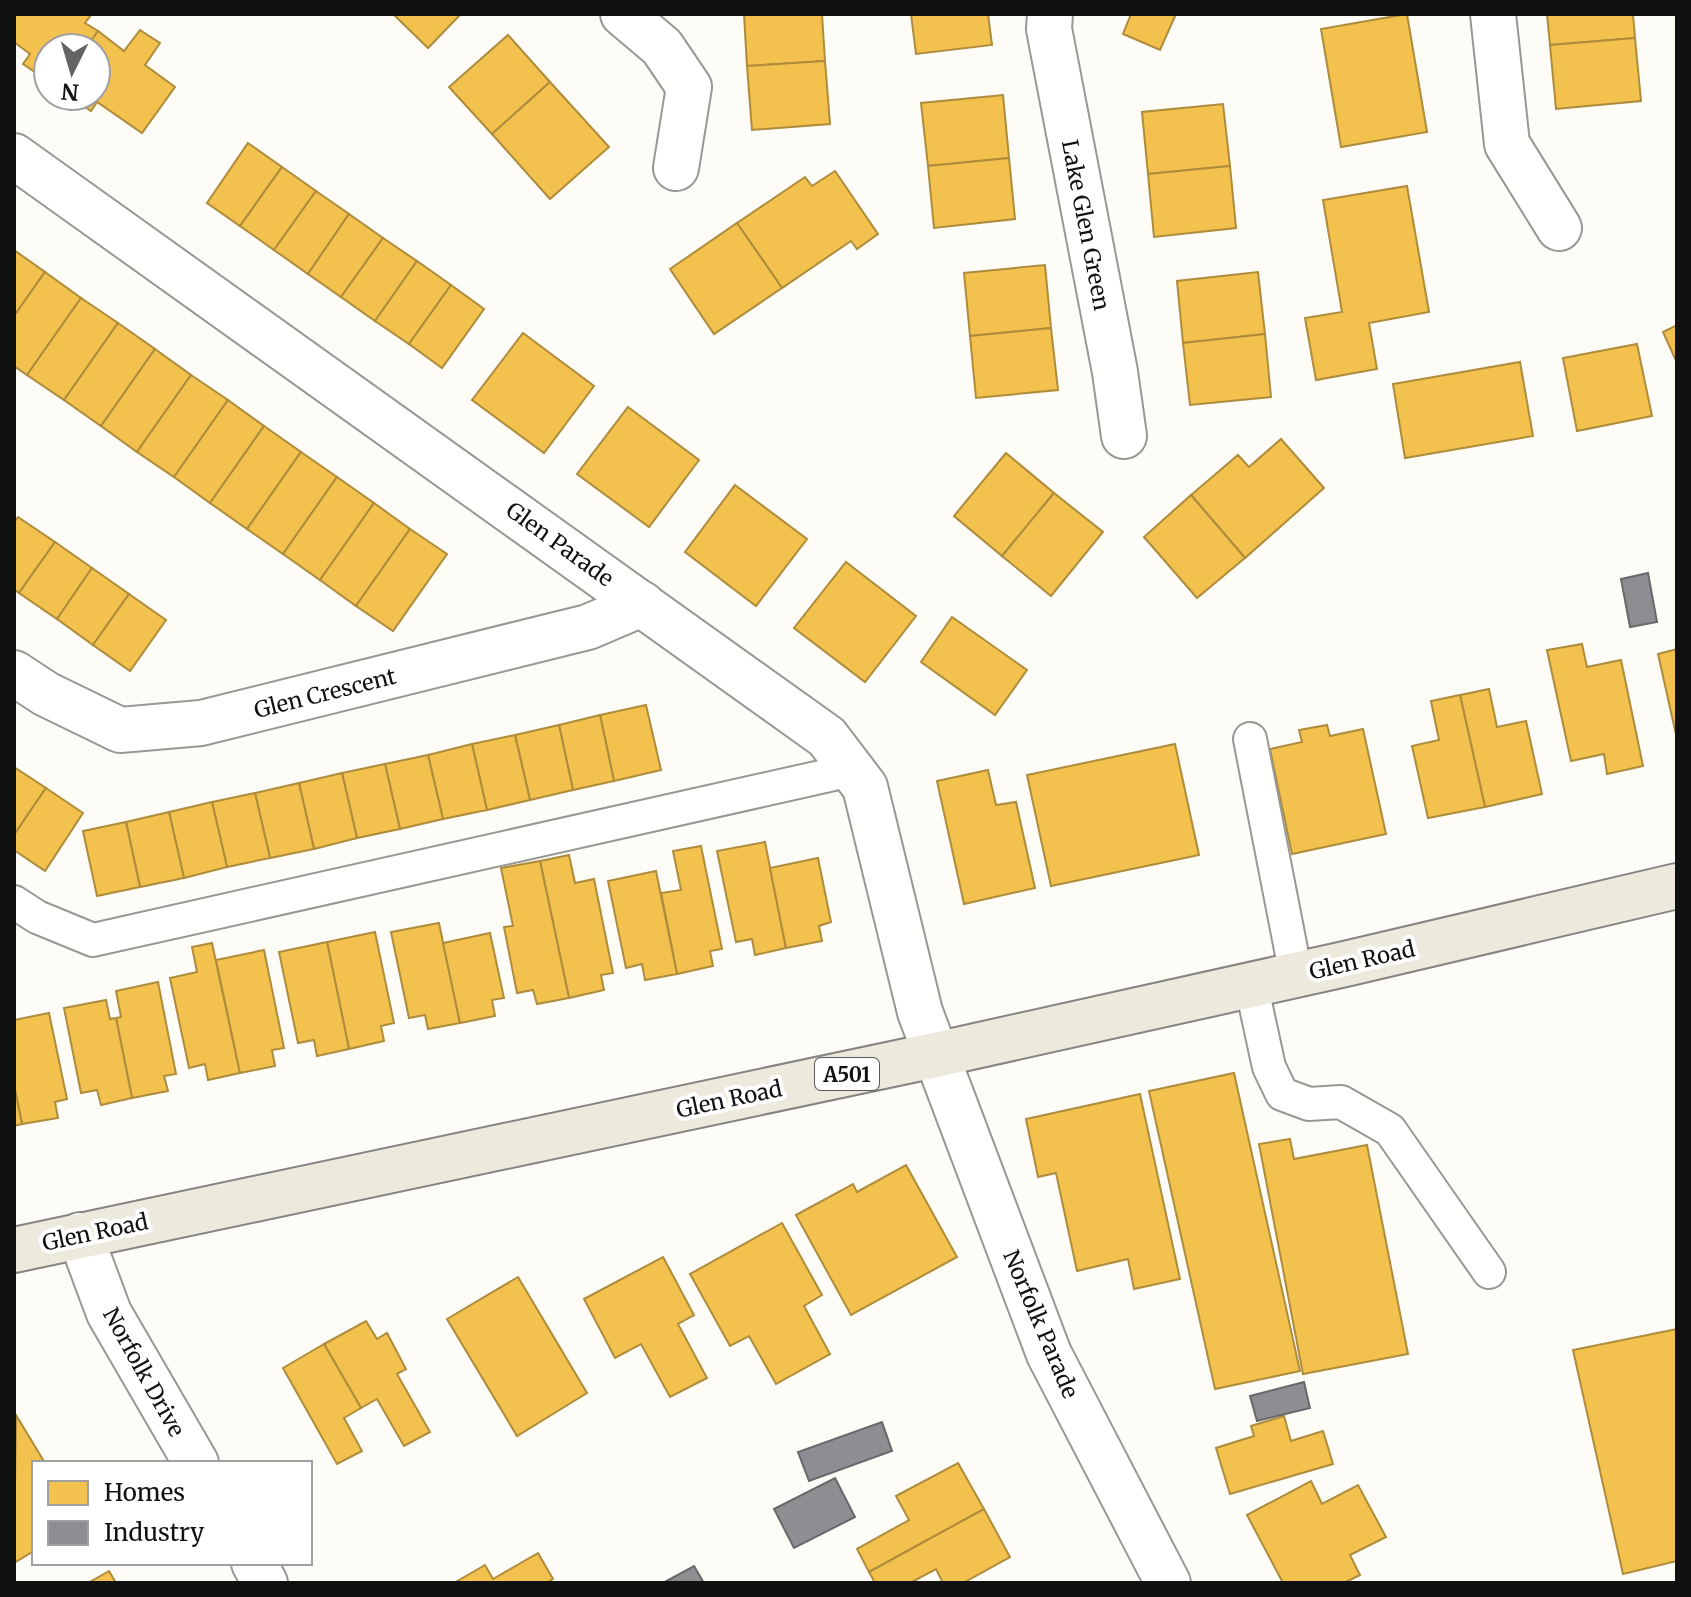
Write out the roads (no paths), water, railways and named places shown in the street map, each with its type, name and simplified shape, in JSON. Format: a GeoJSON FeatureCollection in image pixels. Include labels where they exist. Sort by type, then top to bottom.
{"type":"FeatureCollection","features":[{"type":"Feature","properties":{"kind":"main road","name":"Glen Road"},"geometry":{"type":"LineString","coordinates":[[14,1250],[935,1055],[1677,886]]}},
{"type":"Feature","properties":{"kind":"street"},"geometry":{"type":"LineString","coordinates":[[623,14],[662,47],[689,87],[676,168]]}},
{"type":"Feature","properties":{"kind":"street","name":"Lake Glen Green"},"geometry":{"type":"LineString","coordinates":[[1050,14],[1049,29],[1115,372],[1124,436]]}},
{"type":"Feature","properties":{"kind":"street"},"geometry":{"type":"LineString","coordinates":[[1493,14],[1507,144],[1559,228]]}},
{"type":"Feature","properties":{"kind":"street","name":"Glen Parade"},"geometry":{"type":"LineString","coordinates":[[14,156],[827,737],[865,787],[908,971],[935,1055]]}},
{"type":"Feature","properties":{"kind":"street","name":"Glen Crescent"},"geometry":{"type":"LineString","coordinates":[[14,673],[46,694],[120,730],[201,723],[588,627],[642,604]]}},
{"type":"Feature","properties":{"kind":"street","name":"Norfolk Parade"},"geometry":{"type":"LineString","coordinates":[[935,1055],[1049,1354],[1168,1583]]}},
{"type":"Feature","properties":{"kind":"street","name":"Norfolk Drive"},"geometry":{"type":"LineString","coordinates":[[80,1235],[109,1313],[195,1461]]}},
{"type":"Feature","properties":{"kind":"street"},"geometry":{"type":"LineString","coordinates":[[255,1565],[265,1583]]}},
{"type":"Feature","properties":{"kind":"lane"},"geometry":{"type":"LineString","coordinates":[[1250,739],[1296,975]]}},
{"type":"Feature","properties":{"kind":"lane"},"geometry":{"type":"LineString","coordinates":[[14,902],[37,917],[93,940],[852,770]]}},
{"type":"Feature","properties":{"kind":"lane"},"geometry":{"type":"LineString","coordinates":[[1251,984],[1269,1067],[1282,1094],[1309,1104],[1341,1102],[1390,1130],[1489,1272]]}}]}
